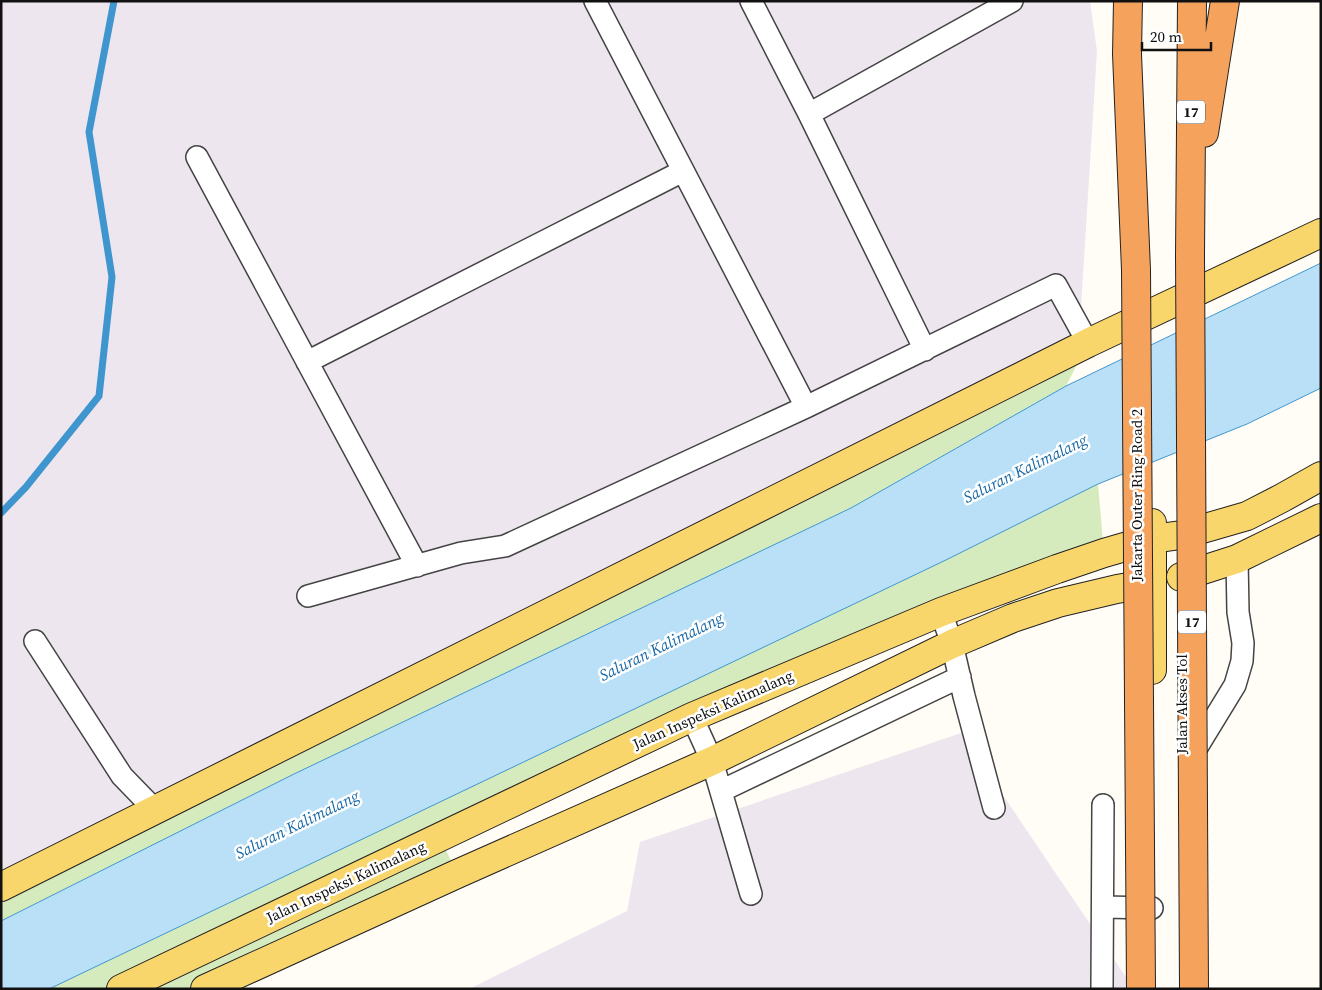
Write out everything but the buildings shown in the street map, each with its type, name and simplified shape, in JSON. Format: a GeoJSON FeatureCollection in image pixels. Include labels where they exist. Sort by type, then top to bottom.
{"type":"FeatureCollection","features":[{"type":"Feature","properties":{"kind":"highway"},"geometry":{"type":"LineString","coordinates":[[1116,1],[1127,54]]}},
{"type":"Feature","properties":{"kind":"highway","name":"Jakarta Outer Ring Road 2"},"geometry":{"type":"LineString","coordinates":[[1128,1],[1127,54],[1136,270],[1141,989]]}},
{"type":"Feature","properties":{"kind":"highway","name":"17"},"geometry":{"type":"LineString","coordinates":[[1192,1],[1190,255],[1194,989]]}},
{"type":"Feature","properties":{"kind":"highway"},"geometry":{"type":"LineString","coordinates":[[1190,222],[1225,1]]}},
{"type":"Feature","properties":{"kind":"main road"},"geometry":{"type":"LineString","coordinates":[[1,887],[1149,313],[1182,312],[1321,233]]}},
{"type":"Feature","properties":{"kind":"main road","name":"Jalan Akses Tol"},"geometry":{"type":"LineString","coordinates":[[1182,312],[1182,989]]}},
{"type":"Feature","properties":{"kind":"main road","name":"Jalan Akses Tol"},"geometry":{"type":"LineString","coordinates":[[1149,313],[1152,539],[1152,989]]}},
{"type":"Feature","properties":{"kind":"main road","name":"Jalan Inspeksi Kalimalang"},"geometry":{"type":"LineString","coordinates":[[121,989],[692,717],[941,612],[1065,566],[1152,539],[1181,535],[1247,516],[1321,476]]}},
{"type":"Feature","properties":{"kind":"main road"},"geometry":{"type":"LineString","coordinates":[[1181,577],[1237,559],[1321,518]]}},
{"type":"Feature","properties":{"kind":"main road"},"geometry":{"type":"LineString","coordinates":[[205,989],[457,874],[712,761],[952,644],[1013,618],[1058,603],[1152,583]]}},
{"type":"Feature","properties":{"kind":"main road"},"geometry":{"type":"LineString","coordinates":[[440,837],[457,874]]}},
{"type":"Feature","properties":{"kind":"lane"},"geometry":{"type":"LineString","coordinates":[[595,1],[806,407]]}},
{"type":"Feature","properties":{"kind":"lane"},"geometry":{"type":"LineString","coordinates":[[751,1],[924,350]]}},
{"type":"Feature","properties":{"kind":"lane"},"geometry":{"type":"LineString","coordinates":[[808,114],[984,8],[1012,1]]}},
{"type":"Feature","properties":{"kind":"lane"},"geometry":{"type":"LineString","coordinates":[[197,157],[417,566]]}},
{"type":"Feature","properties":{"kind":"lane"},"geometry":{"type":"LineString","coordinates":[[307,362],[683,171]]}},
{"type":"Feature","properties":{"kind":"lane"},"geometry":{"type":"LineString","coordinates":[[308,596],[461,553],[506,546],[806,407],[1056,285],[1088,343]]}},
{"type":"Feature","properties":{"kind":"lane"},"geometry":{"type":"LineString","coordinates":[[1182,772],[1235,685],[1242,662],[1243,643],[1238,612],[1237,559]]}},
{"type":"Feature","properties":{"kind":"lane"},"geometry":{"type":"LineString","coordinates":[[941,612],[952,644],[994,808]]}},
{"type":"Feature","properties":{"kind":"lane"},"geometry":{"type":"LineString","coordinates":[[35,641],[122,776],[155,810]]}},
{"type":"Feature","properties":{"kind":"lane"},"geometry":{"type":"LineString","coordinates":[[721,791],[960,677]]}},
{"type":"Feature","properties":{"kind":"lane"},"geometry":{"type":"LineString","coordinates":[[692,717],[712,761],[751,894]]}},
{"type":"Feature","properties":{"kind":"lane"},"geometry":{"type":"LineString","coordinates":[[1102,987],[1103,806]]}},
{"type":"Feature","properties":{"kind":"lane"},"geometry":{"type":"LineString","coordinates":[[1103,907],[1152,908]]}},
{"type":"Feature","properties":{"kind":"shaded area"},"geometry":{"type":"Polygon","coordinates":[[[1,1],[1090,1],[1097,51],[1079,339],[1,880],[1,1]]]}},
{"type":"Feature","properties":{"kind":"shaded area"},"geometry":{"type":"Polygon","coordinates":[[[961,733],[1134,989],[469,989],[627,911],[640,842],[961,733]]]}},
{"type":"Feature","properties":{"kind":"green space"},"geometry":{"type":"Polygon","coordinates":[[[1088,343],[1066,386],[851,508],[294,774],[1,921],[1,887],[1088,343]]]}},
{"type":"Feature","properties":{"kind":"green space"},"geometry":{"type":"Polygon","coordinates":[[[1098,484],[1104,553],[440,837],[457,874],[205,989],[49,989],[948,559],[1098,484]]]}},
{"type":"Feature","properties":{"kind":"water","name":"Saluran Kalimalang"},"geometry":{"type":"Polygon","coordinates":[[[1321,263],[1321,388],[1247,424],[1098,484],[948,559],[49,989],[1,989],[1,921],[294,774],[851,508],[1066,386],[1321,263]]]}},
{"type":"Feature","properties":{"kind":"waterway"},"geometry":{"type":"LineString","coordinates":[[1,513],[26,487],[99,396],[112,277],[89,132],[114,1]]}}]}
